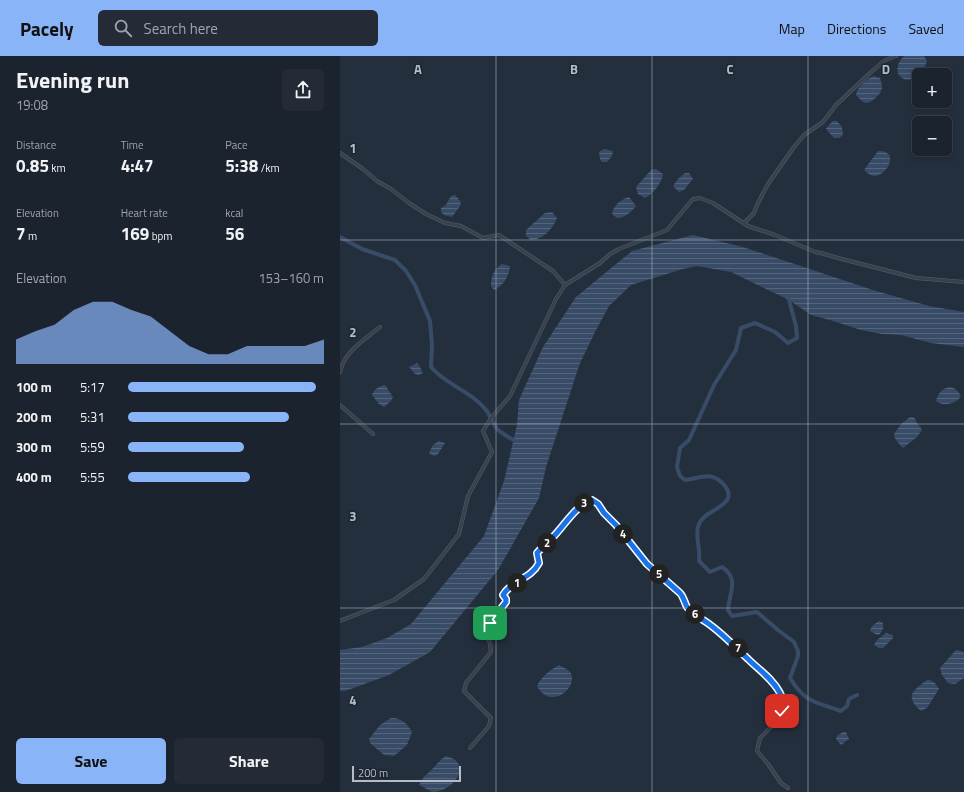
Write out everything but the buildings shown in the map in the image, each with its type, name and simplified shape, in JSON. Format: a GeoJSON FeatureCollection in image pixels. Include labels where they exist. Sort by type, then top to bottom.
{"type":"FeatureCollection","features":[{"type":"Feature","properties":{"kind":"street"},"geometry":{"type":"LineString","coordinates":[[744,223],[754,213],[768,184],[804,135],[823,122],[836,105],[870,73],[884,61],[896,56]]}},
{"type":"Feature","properties":{"kind":"street"},"geometry":{"type":"LineString","coordinates":[[340,153],[363,168],[377,181],[426,214],[445,223],[461,226],[483,238],[499,235],[553,271],[565,286]]}},
{"type":"Feature","properties":{"kind":"street"},"geometry":{"type":"LineString","coordinates":[[340,621],[394,600],[424,579],[459,534],[468,496],[492,452],[484,431],[490,418],[510,396],[556,299],[565,286],[600,264],[610,254],[619,249],[667,230],[693,199],[700,198],[713,203],[748,226],[775,235],[815,252],[910,277],[926,280],[964,282]]}},
{"type":"Feature","properties":{"kind":"street"},"geometry":{"type":"LineString","coordinates":[[340,372],[341,366],[355,347],[380,327]]}},
{"type":"Feature","properties":{"kind":"street"},"geometry":{"type":"LineString","coordinates":[[340,405],[373,434]]}},
{"type":"Feature","properties":{"kind":"street"},"geometry":{"type":"LineString","coordinates":[[470,748],[489,726],[491,718],[464,691],[466,682],[491,652],[490,643],[484,633],[486,628],[506,602],[503,595],[506,590],[537,568],[539,563],[537,553],[579,508],[587,501],[592,500],[598,504],[647,564],[684,597],[687,607],[729,641],[747,659],[768,676],[779,691],[782,697],[782,711],[774,724],[760,738],[757,751],[781,783],[788,788]]}},
{"type":"Feature","properties":{"kind":"water"},"geometry":{"type":"Polygon","coordinates":[[[904,56],[924,56],[927,61],[924,68],[912,68],[912,79],[909,80],[904,79],[899,75],[897,70],[899,63],[904,56]]]}},
{"type":"Feature","properties":{"kind":"water"},"geometry":{"type":"Polygon","coordinates":[[[874,76],[880,78],[882,88],[876,98],[871,102],[866,103],[856,95],[862,84],[874,76]]]}},
{"type":"Feature","properties":{"kind":"water"},"geometry":{"type":"Polygon","coordinates":[[[833,121],[837,121],[842,127],[843,135],[839,138],[834,138],[826,129],[833,121]]]}},
{"type":"Feature","properties":{"kind":"water"},"geometry":{"type":"Polygon","coordinates":[[[604,149],[613,151],[612,156],[607,162],[602,162],[600,159],[599,152],[604,149]]]}},
{"type":"Feature","properties":{"kind":"water"},"geometry":{"type":"Polygon","coordinates":[[[878,151],[889,154],[890,163],[884,172],[880,175],[874,176],[864,170],[878,151]]]}},
{"type":"Feature","properties":{"kind":"water"},"geometry":{"type":"Polygon","coordinates":[[[656,169],[663,174],[661,181],[657,188],[645,198],[638,194],[636,187],[651,170],[656,169]]]}},
{"type":"Feature","properties":{"kind":"water"},"geometry":{"type":"Polygon","coordinates":[[[685,173],[689,173],[693,179],[684,190],[679,192],[673,186],[685,173]]]}},
{"type":"Feature","properties":{"kind":"water"},"geometry":{"type":"Polygon","coordinates":[[[455,195],[461,202],[460,206],[452,217],[444,215],[441,212],[441,208],[446,205],[451,196],[455,195]]]}},
{"type":"Feature","properties":{"kind":"water"},"geometry":{"type":"Polygon","coordinates":[[[629,197],[636,206],[625,216],[617,218],[612,214],[614,208],[620,201],[629,197]]]}},
{"type":"Feature","properties":{"kind":"water"},"geometry":{"type":"Polygon","coordinates":[[[552,212],[557,218],[547,233],[535,240],[531,240],[526,236],[526,230],[545,213],[552,212]]]}},
{"type":"Feature","properties":{"kind":"water"},"geometry":{"type":"Polygon","coordinates":[[[693,235],[743,247],[876,291],[929,306],[964,312],[964,347],[931,343],[901,335],[882,334],[861,330],[811,315],[789,300],[731,272],[697,266],[631,285],[609,306],[580,363],[546,467],[539,498],[498,570],[430,652],[389,675],[345,691],[340,691],[340,650],[362,647],[387,638],[411,624],[484,536],[504,481],[517,425],[519,400],[543,347],[576,297],[632,251],[693,235]]]}},
{"type":"Feature","properties":{"kind":"water"},"geometry":{"type":"Polygon","coordinates":[[[502,264],[510,266],[508,274],[503,284],[494,290],[491,286],[492,276],[497,268],[502,264]]]}},
{"type":"Feature","properties":{"kind":"water"},"geometry":{"type":"Polygon","coordinates":[[[417,363],[423,373],[419,375],[415,374],[409,367],[417,363]]]}},
{"type":"Feature","properties":{"kind":"water"},"geometry":{"type":"Polygon","coordinates":[[[385,385],[393,397],[384,407],[379,404],[372,395],[377,388],[385,385]]]}},
{"type":"Feature","properties":{"kind":"water"},"geometry":{"type":"Polygon","coordinates":[[[951,387],[957,390],[961,397],[949,404],[942,404],[936,401],[941,391],[945,388],[951,387]]]}},
{"type":"Feature","properties":{"kind":"water"},"geometry":{"type":"Polygon","coordinates":[[[910,417],[915,418],[922,430],[917,437],[903,448],[896,440],[894,434],[901,424],[910,417]]]}},
{"type":"Feature","properties":{"kind":"water"},"geometry":{"type":"Polygon","coordinates":[[[439,441],[445,443],[438,454],[434,456],[429,453],[433,445],[439,441]]]}},
{"type":"Feature","properties":{"kind":"water"},"geometry":{"type":"Polygon","coordinates":[[[879,621],[883,623],[883,629],[880,634],[877,635],[870,631],[872,626],[879,621]]]}},
{"type":"Feature","properties":{"kind":"water"},"geometry":{"type":"Polygon","coordinates":[[[886,633],[893,635],[893,638],[883,648],[879,648],[874,645],[877,640],[886,633]]]}},
{"type":"Feature","properties":{"kind":"water"},"geometry":{"type":"Polygon","coordinates":[[[956,650],[964,652],[964,678],[955,684],[948,683],[942,675],[940,668],[956,650]]]}},
{"type":"Feature","properties":{"kind":"water"},"geometry":{"type":"Polygon","coordinates":[[[559,665],[570,672],[572,678],[571,684],[562,694],[556,697],[549,697],[537,686],[546,674],[559,665]]]}},
{"type":"Feature","properties":{"kind":"water"},"geometry":{"type":"Polygon","coordinates":[[[927,680],[935,683],[939,689],[927,708],[921,711],[913,702],[912,694],[927,680]]]}},
{"type":"Feature","properties":{"kind":"water"},"geometry":{"type":"Polygon","coordinates":[[[391,718],[398,719],[403,722],[412,732],[407,745],[394,756],[384,755],[370,743],[369,739],[380,725],[391,718]]]}},
{"type":"Feature","properties":{"kind":"water"},"geometry":{"type":"Polygon","coordinates":[[[843,732],[846,732],[849,739],[841,745],[836,739],[837,736],[843,732]]]}},
{"type":"Feature","properties":{"kind":"water"},"geometry":{"type":"Polygon","coordinates":[[[446,756],[454,759],[459,765],[460,770],[451,785],[445,789],[433,792],[419,785],[424,777],[446,756]]]}},
{"type":"Feature","properties":{"kind":"waterway"},"geometry":{"type":"LineString","coordinates":[[340,237],[362,249],[395,260],[406,271],[415,285],[430,321],[432,345],[431,367],[444,379],[480,403],[497,429],[515,441]]}},
{"type":"Feature","properties":{"kind":"waterway"},"geometry":{"type":"LineString","coordinates":[[789,300],[796,326],[797,338],[788,343],[775,332],[755,323],[741,328],[736,350],[714,385],[689,440],[680,448],[677,467],[680,476],[685,480],[706,476],[716,478],[725,486],[728,493],[728,498],[725,503],[702,519],[699,524],[697,537],[699,561],[710,572],[722,567],[731,576],[732,587],[728,610],[732,616],[757,612],[794,642],[798,651],[798,656],[790,678],[795,686],[806,697],[841,711],[847,706],[849,699],[857,695]]}},
{"type":"Feature","properties":{"kind":"route"},"geometry":{"type":"LineString","coordinates":[[490,623],[506,602],[503,595],[506,590],[537,568],[539,563],[537,553],[541,548],[550,541],[579,508],[587,501],[592,500],[598,504],[604,513],[638,550],[647,564],[684,597],[687,607],[723,635],[747,659],[768,676],[782,697],[782,711]]}}]}
